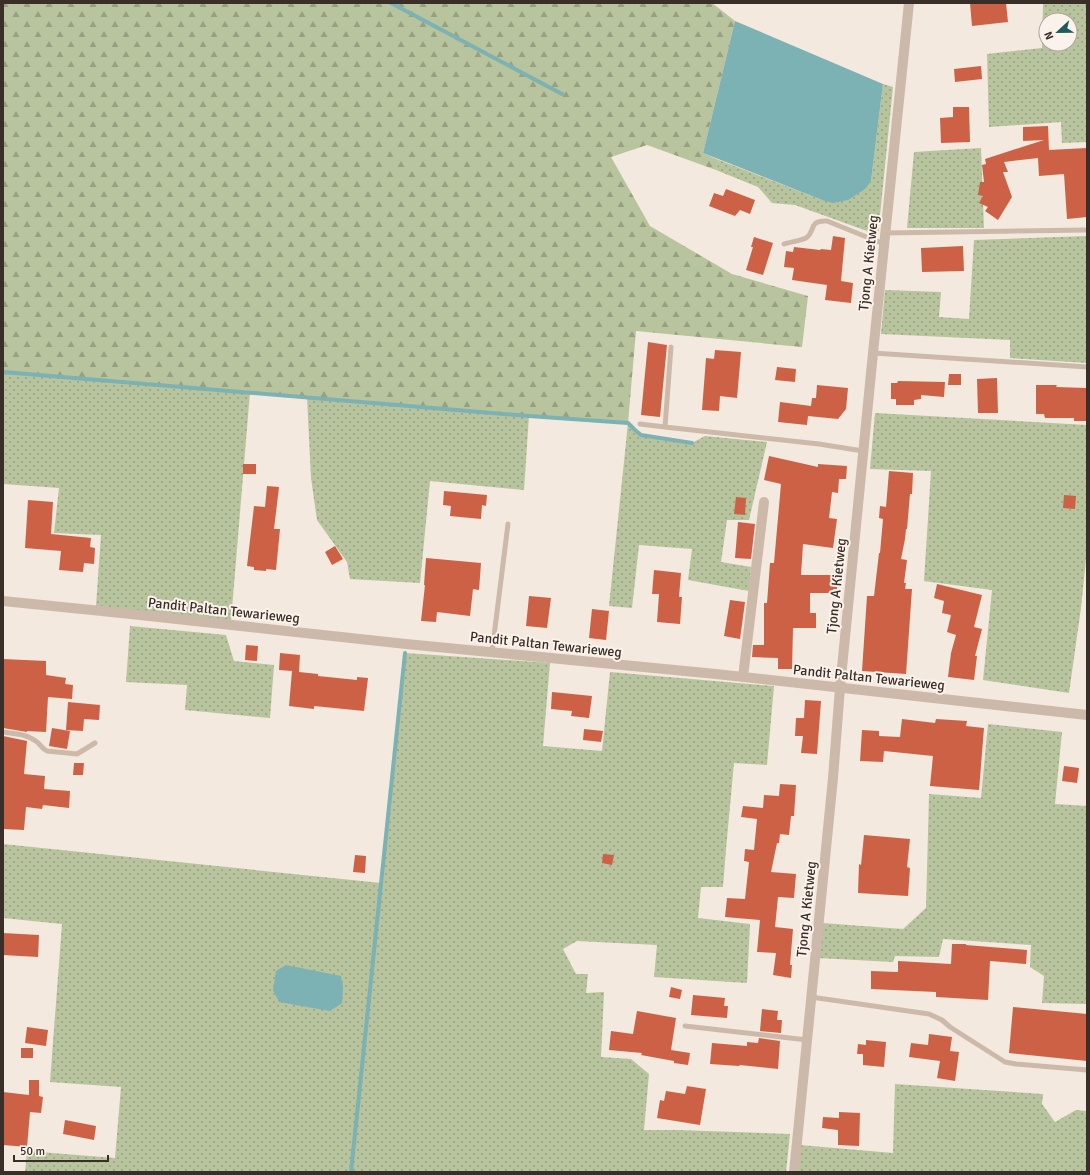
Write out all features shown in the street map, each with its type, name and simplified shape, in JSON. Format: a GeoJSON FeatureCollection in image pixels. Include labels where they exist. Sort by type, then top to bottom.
{"type":"FeatureCollection","features":[{"type":"Feature","properties":{"kind":"street","name":"Tjong A Kietweg"},"geometry":{"type":"LineString","coordinates":[[794,1172],[863,451],[909,3]]}},
{"type":"Feature","properties":{"kind":"street"},"geometry":{"type":"LineString","coordinates":[[743,677],[764,502]]}},
{"type":"Feature","properties":{"kind":"street","name":"Pandit Paltan Tewarieweg"},"geometry":{"type":"LineString","coordinates":[[3,602],[743,677],[1087,715]]}},
{"type":"Feature","properties":{"kind":"lane"},"geometry":{"type":"LineString","coordinates":[[784,244],[805,238],[810,234],[816,223],[820,220],[827,221],[884,244]]}},
{"type":"Feature","properties":{"kind":"lane"},"geometry":{"type":"LineString","coordinates":[[885,233],[1087,230]]}},
{"type":"Feature","properties":{"kind":"lane"},"geometry":{"type":"LineString","coordinates":[[665,427],[672,347]]}},
{"type":"Feature","properties":{"kind":"lane"},"geometry":{"type":"LineString","coordinates":[[873,353],[1087,367]]}},
{"type":"Feature","properties":{"kind":"lane"},"geometry":{"type":"LineString","coordinates":[[640,424],[819,444],[863,451]]}},
{"type":"Feature","properties":{"kind":"lane"},"geometry":{"type":"LineString","coordinates":[[492,652],[508,524]]}},
{"type":"Feature","properties":{"kind":"lane"},"geometry":{"type":"LineString","coordinates":[[3,732],[30,736],[46,751],[77,754],[95,743]]}},
{"type":"Feature","properties":{"kind":"lane"},"geometry":{"type":"LineString","coordinates":[[811,998],[929,1014],[942,1020],[950,1027],[1005,1062],[1087,1070]]}},
{"type":"Feature","properties":{"kind":"lane"},"geometry":{"type":"LineString","coordinates":[[685,1026],[807,1040]]}},
{"type":"Feature","properties":{"kind":"green space"},"geometry":{"type":"Polygon","coordinates":[[[3,3],[712,3],[735,21],[703,153],[719,160],[716,170],[647,145],[611,157],[650,226],[732,274],[808,296],[802,347],[636,331],[628,423],[3,372],[3,3]]]}},
{"type":"Feature","properties":{"kind":"green space"},"geometry":{"type":"Polygon","coordinates":[[[1043,3],[1087,3],[1087,142],[1062,143],[1061,122],[989,127],[987,54],[1038,48],[1038,52],[1078,52],[1078,12],[1043,12],[1043,3]]]}},
{"type":"Feature","properties":{"kind":"green space"},"geometry":{"type":"Polygon","coordinates":[[[883,84],[893,87],[878,235],[795,205],[772,203],[758,187],[716,170],[719,160],[822,200],[871,181],[883,84]]]}},
{"type":"Feature","properties":{"kind":"green space"},"geometry":{"type":"Polygon","coordinates":[[[981,148],[984,228],[907,228],[914,152],[981,148]]]}},
{"type":"Feature","properties":{"kind":"green space"},"geometry":{"type":"Polygon","coordinates":[[[1087,236],[1087,363],[1010,358],[1010,340],[881,334],[885,290],[941,292],[939,317],[969,319],[974,240],[1087,236]]]}},
{"type":"Feature","properties":{"kind":"green space"},"geometry":{"type":"Polygon","coordinates":[[[3,372],[250,392],[231,621],[96,606],[101,535],[54,533],[59,488],[3,484],[3,372]]]}},
{"type":"Feature","properties":{"kind":"green space"},"geometry":{"type":"Polygon","coordinates":[[[307,397],[529,416],[524,490],[430,481],[420,583],[350,579],[347,562],[317,520],[311,478],[307,397]]]}},
{"type":"Feature","properties":{"kind":"green space"},"geometry":{"type":"Polygon","coordinates":[[[875,413],[1087,425],[1087,549],[1081,608],[1069,693],[983,680],[992,590],[924,581],[931,471],[870,469],[875,413]]]}},
{"type":"Feature","properties":{"kind":"green space"},"geometry":{"type":"Polygon","coordinates":[[[628,423],[641,435],[692,443],[705,436],[767,442],[749,520],[727,520],[721,562],[751,567],[749,591],[688,580],[692,549],[639,545],[632,608],[609,606],[628,423]]]}},
{"type":"Feature","properties":{"kind":"green space"},"geometry":{"type":"Polygon","coordinates":[[[130,626],[226,635],[234,661],[274,665],[270,718],[185,710],[187,685],[126,682],[130,626]]]}},
{"type":"Feature","properties":{"kind":"green space"},"geometry":{"type":"Polygon","coordinates":[[[405,653],[550,663],[543,746],[602,751],[610,672],[774,686],[767,765],[734,763],[723,887],[701,887],[698,918],[750,924],[747,983],[654,977],[657,945],[577,941],[563,949],[576,974],[588,974],[586,993],[604,992],[601,1057],[631,1059],[649,1074],[644,1130],[790,1134],[786,1172],[25,1172],[27,1151],[115,1158],[121,1087],[50,1082],[62,924],[3,918],[3,844],[381,883],[405,653]]]}},
{"type":"Feature","properties":{"kind":"green space"},"geometry":{"type":"Polygon","coordinates":[[[988,724],[1062,732],[1055,804],[1087,806],[1087,1004],[1042,1003],[1044,976],[1030,967],[1031,945],[943,939],[939,957],[895,956],[893,962],[818,958],[822,923],[903,929],[926,908],[929,794],[981,798],[988,724]]]}},
{"type":"Feature","properties":{"kind":"green space"},"geometry":{"type":"Polygon","coordinates":[[[895,1084],[1043,1094],[1042,1104],[1055,1122],[1076,1110],[1087,1111],[1087,1172],[797,1172],[800,1145],[893,1153],[895,1084]]]}},
{"type":"Feature","properties":{"kind":"water"},"geometry":{"type":"Polygon","coordinates":[[[735,21],[883,84],[871,181],[865,189],[848,200],[833,203],[703,153],[735,21]]]}},
{"type":"Feature","properties":{"kind":"water"},"geometry":{"type":"Polygon","coordinates":[[[286,965],[341,976],[343,987],[342,1003],[330,1011],[279,1002],[273,990],[276,971],[286,965]]]}},
{"type":"Feature","properties":{"kind":"building"},"geometry":{"type":"Polygon","coordinates":[[[970,3],[1006,3],[1008,22],[972,26],[970,3]]]}},
{"type":"Feature","properties":{"kind":"building"},"geometry":{"type":"Polygon","coordinates":[[[981,66],[982,79],[955,82],[954,69],[981,66]]]}},
{"type":"Feature","properties":{"kind":"building"},"geometry":{"type":"Polygon","coordinates":[[[953,107],[969,107],[970,142],[941,143],[940,118],[953,117],[953,107]]]}},
{"type":"Feature","properties":{"kind":"building"},"geometry":{"type":"Polygon","coordinates":[[[1048,126],[1049,150],[1087,148],[1087,217],[1067,219],[1064,174],[1039,176],[1038,158],[1004,162],[1008,172],[1003,172],[1012,197],[998,220],[985,211],[988,207],[979,203],[983,196],[978,195],[980,182],[984,182],[982,165],[986,164],[985,159],[1044,140],[1023,141],[1023,127],[1048,126]]]}},
{"type":"Feature","properties":{"kind":"building"},"geometry":{"type":"Polygon","coordinates":[[[726,189],[755,200],[750,214],[740,210],[735,216],[709,206],[714,193],[723,196],[726,189]]]}},
{"type":"Feature","properties":{"kind":"building"},"geometry":{"type":"Polygon","coordinates":[[[833,236],[845,238],[841,281],[853,283],[851,303],[825,300],[827,285],[792,280],[794,268],[784,267],[786,251],[793,252],[794,247],[831,250],[833,236]]]}},
{"type":"Feature","properties":{"kind":"building"},"geometry":{"type":"Polygon","coordinates":[[[754,237],[773,243],[763,275],[746,270],[753,247],[751,247],[754,237]]]}},
{"type":"Feature","properties":{"kind":"building"},"geometry":{"type":"Polygon","coordinates":[[[963,246],[964,271],[922,272],[921,248],[963,246]]]}},
{"type":"Feature","properties":{"kind":"building"},"geometry":{"type":"Polygon","coordinates":[[[648,342],[667,345],[660,417],[641,415],[648,342]]]}},
{"type":"Feature","properties":{"kind":"building"},"geometry":{"type":"Polygon","coordinates":[[[715,350],[741,352],[737,398],[720,396],[719,411],[702,410],[706,358],[714,359],[715,350]]]}},
{"type":"Feature","properties":{"kind":"building"},"geometry":{"type":"Polygon","coordinates":[[[777,367],[796,369],[795,382],[775,380],[777,367]]]}},
{"type":"Feature","properties":{"kind":"building"},"geometry":{"type":"Polygon","coordinates":[[[949,374],[961,374],[961,385],[948,385],[949,374]]]}},
{"type":"Feature","properties":{"kind":"building"},"geometry":{"type":"Polygon","coordinates":[[[997,378],[998,413],[978,413],[977,379],[997,378]]]}},
{"type":"Feature","properties":{"kind":"building"},"geometry":{"type":"Polygon","coordinates":[[[898,381],[945,382],[944,397],[921,395],[921,399],[914,400],[914,405],[896,405],[896,399],[891,399],[891,383],[897,383],[898,381]]]}},
{"type":"Feature","properties":{"kind":"building"},"geometry":{"type":"Polygon","coordinates":[[[817,385],[848,388],[846,409],[838,419],[808,416],[807,425],[778,422],[780,402],[811,406],[812,398],[816,398],[817,385]]]}},
{"type":"Feature","properties":{"kind":"building"},"geometry":{"type":"Polygon","coordinates":[[[1036,385],[1057,385],[1056,387],[1087,388],[1087,421],[1074,421],[1074,418],[1045,418],[1044,414],[1036,414],[1036,385]]]}},
{"type":"Feature","properties":{"kind":"building"},"geometry":{"type":"Polygon","coordinates":[[[769,456],[818,467],[818,464],[847,466],[846,479],[839,479],[838,493],[832,492],[829,518],[837,519],[833,548],[803,544],[801,575],[837,575],[837,589],[833,589],[833,593],[810,593],[810,613],[816,613],[816,628],[793,628],[792,669],[778,669],[778,658],[752,657],[753,645],[764,645],[764,603],[767,603],[770,563],[774,563],[781,484],[764,480],[769,456]]]}},
{"type":"Feature","properties":{"kind":"building"},"geometry":{"type":"Polygon","coordinates":[[[243,464],[256,464],[256,474],[243,474],[243,464]]]}},
{"type":"Feature","properties":{"kind":"building"},"geometry":{"type":"Polygon","coordinates":[[[889,471],[913,473],[912,494],[910,494],[907,529],[901,559],[907,560],[904,583],[906,583],[905,589],[912,589],[906,674],[862,671],[867,596],[874,596],[883,519],[879,518],[880,506],[886,507],[889,471]]]}},
{"type":"Feature","properties":{"kind":"building"},"geometry":{"type":"Polygon","coordinates":[[[267,486],[279,487],[274,529],[280,529],[276,570],[266,569],[266,571],[254,570],[254,567],[247,566],[254,506],[265,507],[267,486]]]}},
{"type":"Feature","properties":{"kind":"building"},"geometry":{"type":"Polygon","coordinates":[[[444,491],[487,495],[486,506],[482,505],[481,519],[450,516],[451,506],[443,505],[444,491]]]}},
{"type":"Feature","properties":{"kind":"building"},"geometry":{"type":"Polygon","coordinates":[[[1064,495],[1076,496],[1075,509],[1063,508],[1064,495]]]}},
{"type":"Feature","properties":{"kind":"building"},"geometry":{"type":"Polygon","coordinates":[[[736,497],[746,498],[745,515],[734,514],[736,497]]]}},
{"type":"Feature","properties":{"kind":"building"},"geometry":{"type":"Polygon","coordinates":[[[28,500],[53,502],[51,534],[91,538],[90,547],[95,548],[94,564],[84,563],[83,572],[59,570],[61,551],[25,548],[28,500]]]}},
{"type":"Feature","properties":{"kind":"building"},"geometry":{"type":"Polygon","coordinates":[[[738,522],[755,524],[751,559],[735,558],[738,522]]]}},
{"type":"Feature","properties":{"kind":"building"},"geometry":{"type":"Polygon","coordinates":[[[335,546],[343,559],[332,565],[325,552],[335,546]]]}},
{"type":"Feature","properties":{"kind":"building"},"geometry":{"type":"Polygon","coordinates":[[[426,558],[481,563],[479,590],[473,589],[470,616],[437,612],[436,622],[421,621],[426,558]]]}},
{"type":"Feature","properties":{"kind":"building"},"geometry":{"type":"Polygon","coordinates":[[[654,570],[681,573],[679,597],[682,597],[680,624],[657,622],[659,594],[652,594],[654,570]]]}},
{"type":"Feature","properties":{"kind":"building"},"geometry":{"type":"Polygon","coordinates":[[[937,584],[982,595],[974,627],[982,629],[975,656],[977,656],[974,680],[948,677],[951,653],[956,635],[947,632],[951,615],[942,613],[944,601],[934,598],[937,584]]]}},
{"type":"Feature","properties":{"kind":"building"},"geometry":{"type":"Polygon","coordinates":[[[529,596],[551,598],[547,628],[526,626],[529,596]]]}},
{"type":"Feature","properties":{"kind":"building"},"geometry":{"type":"Polygon","coordinates":[[[730,600],[745,602],[740,639],[724,636],[730,600]]]}},
{"type":"Feature","properties":{"kind":"building"},"geometry":{"type":"Polygon","coordinates":[[[592,609],[609,611],[606,640],[589,638],[592,609]]]}},
{"type":"Feature","properties":{"kind":"building"},"geometry":{"type":"Polygon","coordinates":[[[246,645],[258,646],[257,661],[245,660],[246,645]]]}},
{"type":"Feature","properties":{"kind":"building"},"geometry":{"type":"Polygon","coordinates":[[[280,653],[300,655],[299,672],[318,674],[318,676],[357,680],[357,677],[368,678],[364,711],[314,706],[314,709],[289,706],[292,671],[279,670],[280,653]]]}},
{"type":"Feature","properties":{"kind":"building"},"geometry":{"type":"Polygon","coordinates":[[[3,659],[46,661],[46,675],[66,678],[65,684],[73,685],[72,699],[48,697],[46,732],[27,732],[3,728],[3,659]]]}},
{"type":"Feature","properties":{"kind":"building"},"geometry":{"type":"Polygon","coordinates":[[[552,692],[592,696],[589,718],[571,716],[572,711],[551,709],[552,692]]]}},
{"type":"Feature","properties":{"kind":"building"},"geometry":{"type":"Polygon","coordinates":[[[805,700],[821,701],[817,754],[801,753],[803,736],[795,736],[796,718],[804,718],[805,700]]]}},
{"type":"Feature","properties":{"kind":"building"},"geometry":{"type":"Polygon","coordinates":[[[68,702],[100,705],[99,720],[84,719],[83,731],[66,730],[68,702]]]}},
{"type":"Feature","properties":{"kind":"building"},"geometry":{"type":"Polygon","coordinates":[[[902,719],[935,723],[936,719],[967,721],[966,726],[984,728],[979,790],[930,786],[933,756],[884,751],[883,762],[860,761],[862,730],[879,731],[879,736],[900,737],[902,719]]]}},
{"type":"Feature","properties":{"kind":"building"},"geometry":{"type":"Polygon","coordinates":[[[52,728],[70,731],[67,749],[49,746],[52,728]]]}},
{"type":"Feature","properties":{"kind":"building"},"geometry":{"type":"Polygon","coordinates":[[[584,729],[603,731],[601,742],[583,740],[584,729]]]}},
{"type":"Feature","properties":{"kind":"building"},"geometry":{"type":"Polygon","coordinates":[[[3,736],[27,741],[24,774],[45,776],[44,789],[70,791],[69,808],[43,805],[42,809],[26,807],[24,830],[3,829],[3,736]]]}},
{"type":"Feature","properties":{"kind":"building"},"geometry":{"type":"Polygon","coordinates":[[[74,763],[84,763],[83,775],[73,775],[74,763]]]}},
{"type":"Feature","properties":{"kind":"building"},"geometry":{"type":"Polygon","coordinates":[[[1064,766],[1079,768],[1077,783],[1062,781],[1064,766]]]}},
{"type":"Feature","properties":{"kind":"building"},"geometry":{"type":"Polygon","coordinates":[[[780,784],[796,785],[794,816],[791,816],[789,835],[780,834],[771,872],[796,874],[794,898],[778,897],[775,927],[793,929],[790,965],[792,965],[791,978],[773,975],[776,953],[757,952],[760,920],[725,917],[727,898],[745,899],[749,862],[744,861],[745,849],[754,850],[757,819],[741,817],[743,806],[763,808],[764,795],[779,796],[780,784]]]}},
{"type":"Feature","properties":{"kind":"building"},"geometry":{"type":"Polygon","coordinates":[[[864,835],[910,839],[907,867],[910,868],[908,896],[858,893],[859,864],[861,865],[864,835]]]}},
{"type":"Feature","properties":{"kind":"building"},"geometry":{"type":"Polygon","coordinates":[[[603,854],[614,855],[612,865],[602,863],[603,854]]]}},
{"type":"Feature","properties":{"kind":"building"},"geometry":{"type":"Polygon","coordinates":[[[355,855],[366,856],[365,873],[353,872],[355,855]]]}},
{"type":"Feature","properties":{"kind":"building"},"geometry":{"type":"Polygon","coordinates":[[[3,933],[39,935],[38,957],[3,955],[3,933]]]}},
{"type":"Feature","properties":{"kind":"building"},"geometry":{"type":"Polygon","coordinates":[[[952,944],[1027,950],[1026,964],[990,961],[988,1000],[936,997],[936,992],[871,989],[871,971],[898,972],[898,961],[951,964],[952,944]]]}},
{"type":"Feature","properties":{"kind":"building"},"geometry":{"type":"Polygon","coordinates":[[[671,987],[682,990],[680,999],[669,997],[671,987]]]}},
{"type":"Feature","properties":{"kind":"building"},"geometry":{"type":"Polygon","coordinates":[[[693,995],[725,998],[724,1006],[728,1006],[727,1018],[691,1015],[693,995]]]}},
{"type":"Feature","properties":{"kind":"building"},"geometry":{"type":"Polygon","coordinates":[[[1013,1007],[1087,1014],[1087,1061],[1009,1053],[1013,1007]]]}},
{"type":"Feature","properties":{"kind":"building"},"geometry":{"type":"Polygon","coordinates":[[[762,1009],[778,1011],[777,1020],[782,1020],[781,1033],[760,1031],[762,1009]]]}},
{"type":"Feature","properties":{"kind":"building"},"geometry":{"type":"Polygon","coordinates":[[[637,1011],[676,1018],[671,1050],[690,1053],[688,1065],[641,1055],[642,1053],[609,1050],[611,1031],[633,1034],[637,1011]]]}},
{"type":"Feature","properties":{"kind":"building"},"geometry":{"type":"Polygon","coordinates":[[[27,1027],[48,1030],[46,1046],[25,1043],[27,1027]]]}},
{"type":"Feature","properties":{"kind":"building"},"geometry":{"type":"Polygon","coordinates":[[[929,1034],[952,1037],[950,1051],[959,1052],[955,1081],[937,1078],[940,1061],[909,1057],[911,1043],[928,1045],[929,1034]]]}},
{"type":"Feature","properties":{"kind":"building"},"geometry":{"type":"Polygon","coordinates":[[[759,1038],[780,1041],[778,1069],[740,1065],[710,1064],[712,1043],[747,1046],[747,1042],[758,1043],[759,1038]]]}},
{"type":"Feature","properties":{"kind":"building"},"geometry":{"type":"Polygon","coordinates":[[[866,1040],[886,1042],[884,1067],[863,1065],[863,1054],[857,1054],[858,1044],[866,1045],[866,1040]]]}},
{"type":"Feature","properties":{"kind":"building"},"geometry":{"type":"Polygon","coordinates":[[[21,1048],[33,1048],[33,1058],[21,1058],[21,1048]]]}},
{"type":"Feature","properties":{"kind":"building"},"geometry":{"type":"Polygon","coordinates":[[[29,1080],[39,1080],[39,1096],[43,1097],[41,1113],[30,1112],[27,1147],[3,1145],[3,1092],[29,1095],[29,1080]]]}},
{"type":"Feature","properties":{"kind":"building"},"geometry":{"type":"Polygon","coordinates":[[[687,1086],[706,1089],[700,1125],[657,1118],[660,1100],[664,1101],[666,1091],[685,1094],[687,1086]]]}},
{"type":"Feature","properties":{"kind":"building"},"geometry":{"type":"Polygon","coordinates":[[[839,1112],[860,1113],[859,1146],[838,1145],[838,1130],[822,1128],[823,1117],[839,1118],[839,1112]]]}},
{"type":"Feature","properties":{"kind":"building"},"geometry":{"type":"Polygon","coordinates":[[[65,1120],[96,1126],[94,1140],[63,1134],[65,1120]]]}},
{"type":"Feature","properties":{"kind":"waterway"},"geometry":{"type":"LineString","coordinates":[[391,3],[562,94]]}},
{"type":"Feature","properties":{"kind":"waterway"},"geometry":{"type":"LineString","coordinates":[[3,372],[628,423],[641,435],[692,443]]}},
{"type":"Feature","properties":{"kind":"waterway"},"geometry":{"type":"LineString","coordinates":[[351,1172],[405,653]]}}]}
